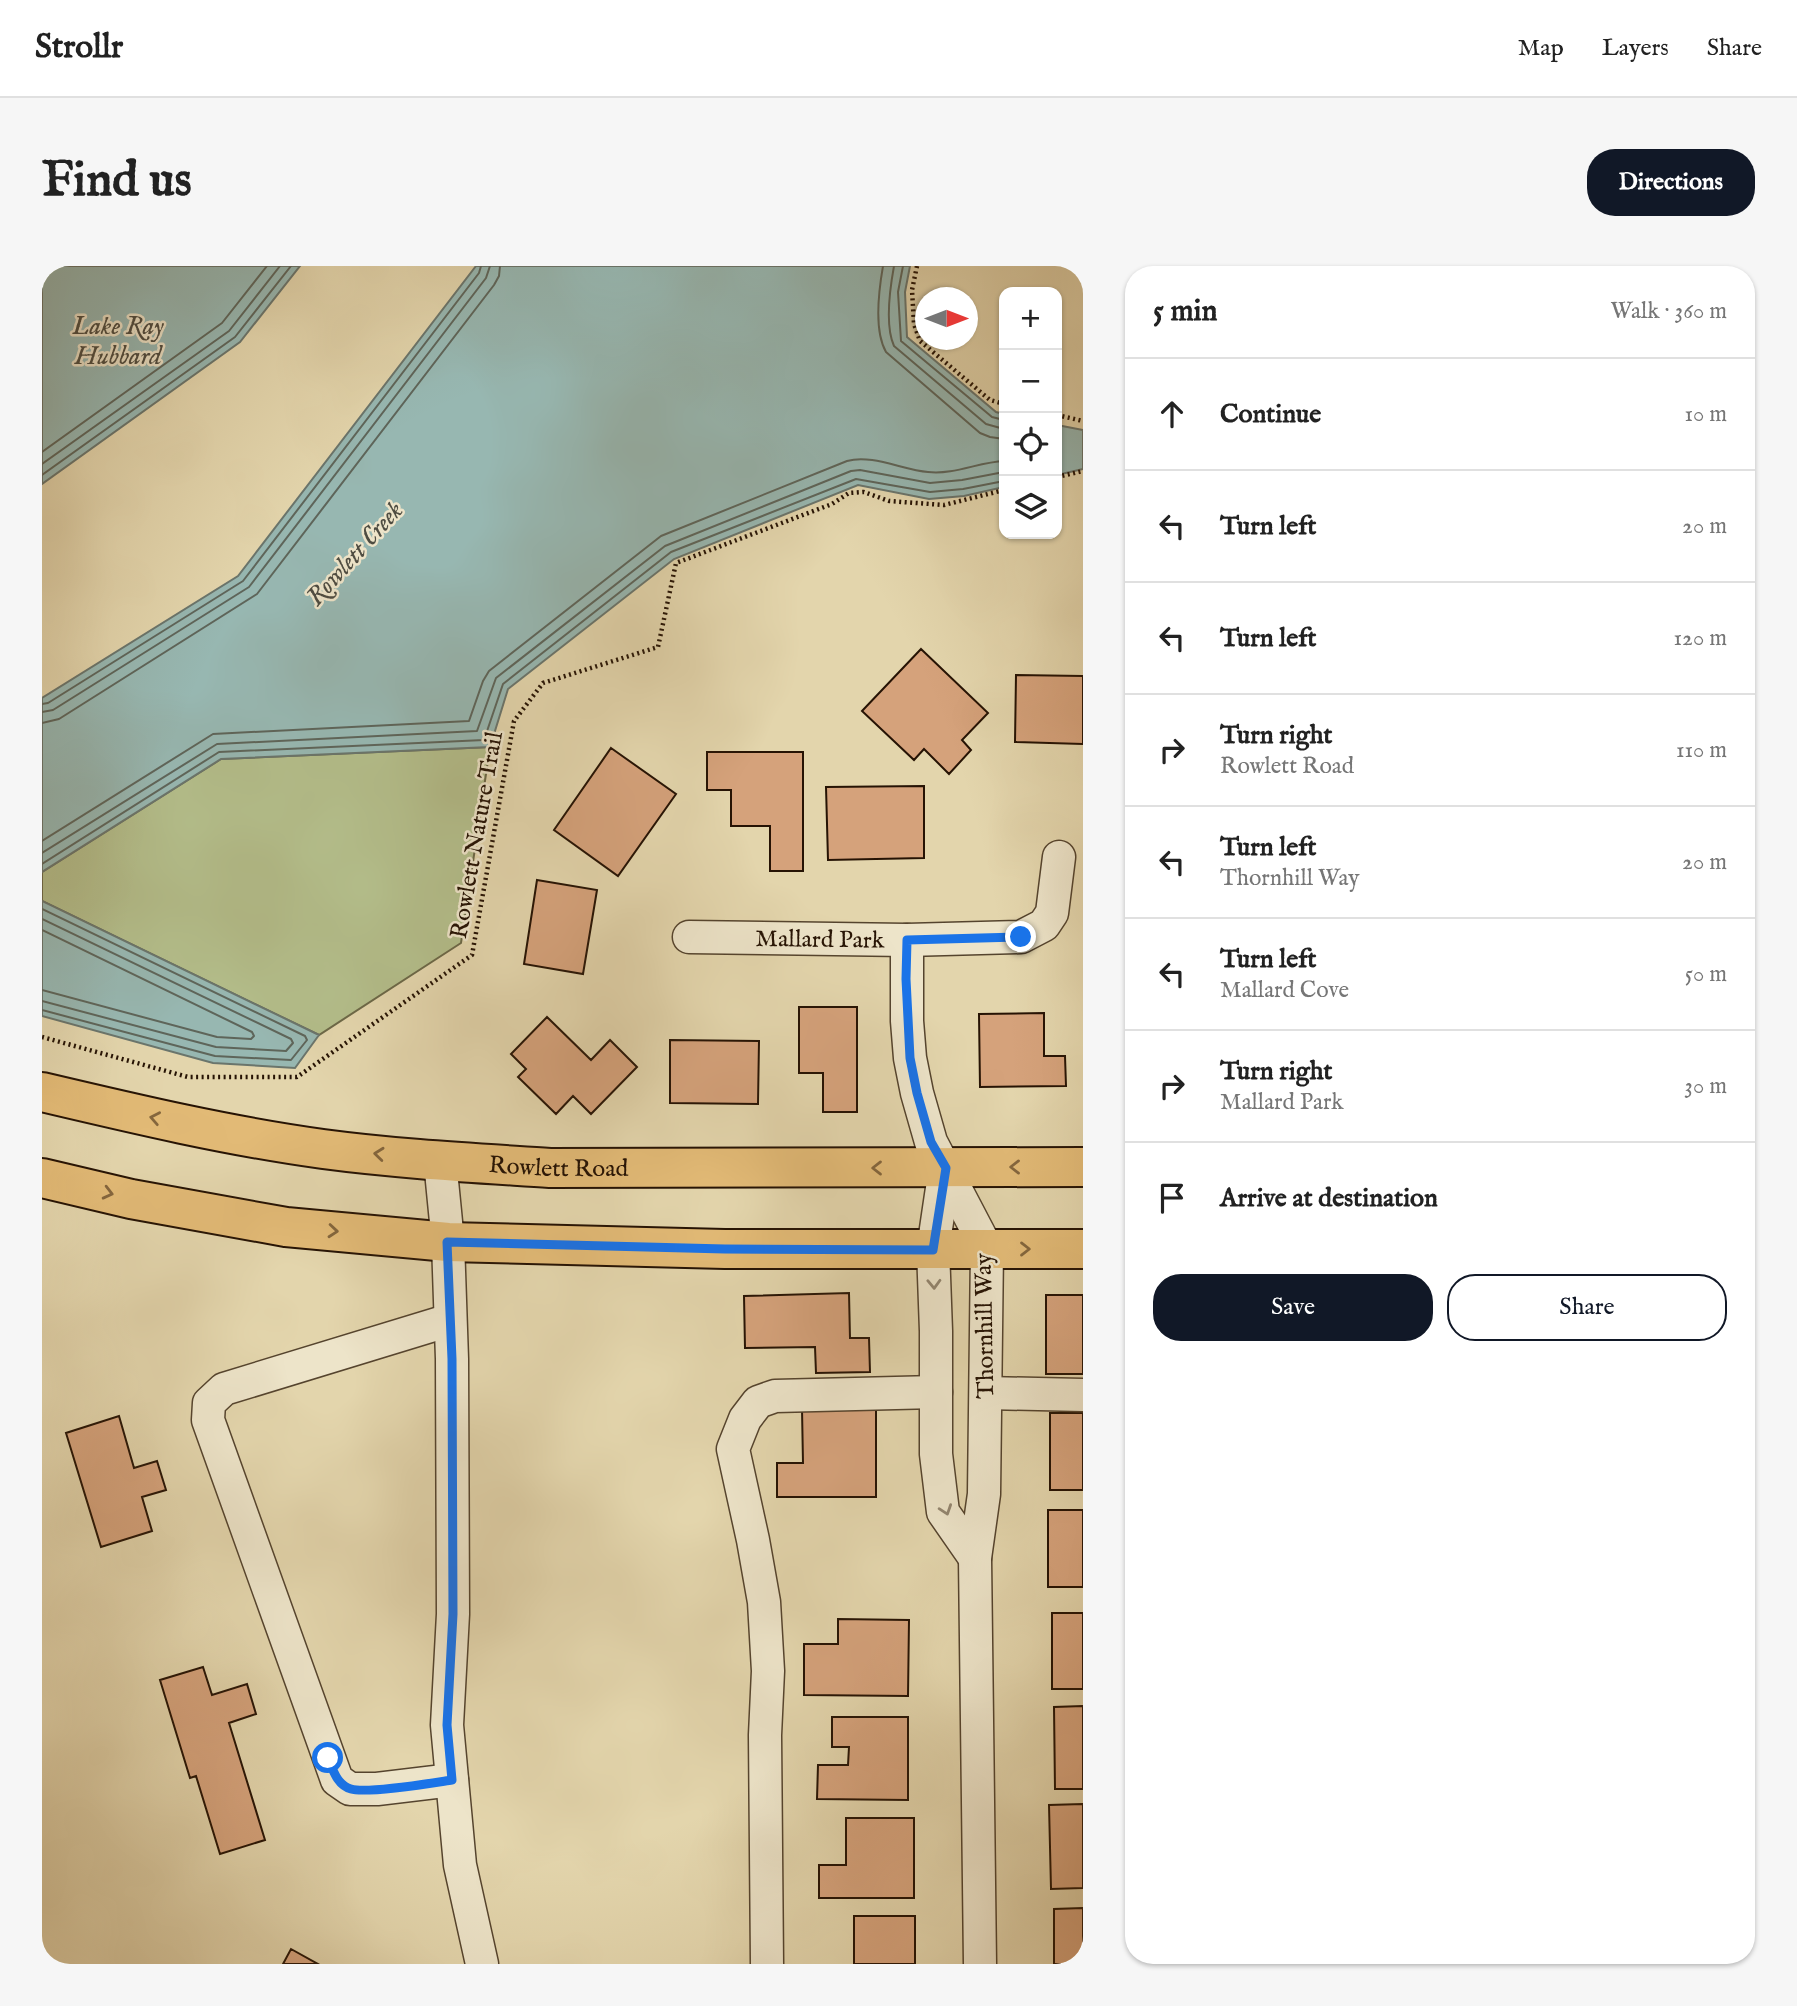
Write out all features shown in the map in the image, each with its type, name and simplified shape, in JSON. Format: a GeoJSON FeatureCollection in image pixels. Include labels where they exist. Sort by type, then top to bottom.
{"type":"FeatureCollection","features":[{"type":"Feature","properties":{"kind":"main road","name":"Rowlett Road"},"geometry":{"type":"LineString","coordinates":[[42,1092],[229,1133],[323,1149],[440,1161],[550,1168],[1083,1167]]}},
{"type":"Feature","properties":{"kind":"main road"},"geometry":{"type":"LineString","coordinates":[[42,1178],[143,1201],[286,1227],[447,1242],[725,1249],[1083,1250]]}},
{"type":"Feature","properties":{"kind":"street","name":"Mallard Park"},"geometry":{"type":"LineString","coordinates":[[690,937],[907,940],[1021,937],[1044,925],[1052,913],[1059,857]]}},
{"type":"Feature","properties":{"kind":"street"},"geometry":{"type":"LineString","coordinates":[[907,940],[910,1058],[931,1142],[946,1168]]}},
{"type":"Feature","properties":{"kind":"street"},"geometry":{"type":"LineString","coordinates":[[440,1161],[450,1320],[453,1614],[447,1725],[460,1866],[482,1964]]}},
{"type":"Feature","properties":{"kind":"street","name":"Thornhill Way"},"geometry":{"type":"LineString","coordinates":[[946,1168],[933,1250],[936,1454],[943,1512],[975,1559]]}},
{"type":"Feature","properties":{"kind":"street","name":"Thornhill Way"},"geometry":{"type":"LineString","coordinates":[[946,1168],[987,1250],[984,1494],[975,1559],[980,1964]]}},
{"type":"Feature","properties":{"kind":"street"},"geometry":{"type":"LineString","coordinates":[[450,1320],[224,1388],[209,1403],[208,1420],[337,1780],[351,1789],[377,1789],[452,1780]]}},
{"type":"Feature","properties":{"kind":"street"},"geometry":{"type":"LineString","coordinates":[[767,1964],[765,1735],[768,1671],[764,1602],[733,1449],[744,1419],[758,1402],[775,1395],[936,1392]]}},
{"type":"Feature","properties":{"kind":"street"},"geometry":{"type":"LineString","coordinates":[[986,1394],[1083,1395]]}},
{"type":"Feature","properties":{"kind":"path"},"geometry":{"type":"LineString","coordinates":[[918,266],[912,290],[914,324],[920,341],[990,400],[999,403]]}},
{"type":"Feature","properties":{"kind":"path"},"geometry":{"type":"LineString","coordinates":[[1062,416],[1083,421]]}},
{"type":"Feature","properties":{"kind":"path"},"geometry":{"type":"LineString","coordinates":[[1061,476],[1083,471]]}},
{"type":"Feature","properties":{"kind":"path","name":"Rowlett Nature Trail"},"geometry":{"type":"LineString","coordinates":[[42,1037],[188,1077],[297,1077],[472,955],[514,721],[543,683],[658,647],[676,563],[832,504],[849,493],[864,492],[889,501],[930,506],[999,491]]}},
{"type":"Feature","properties":{"kind":"green space"},"geometry":{"type":"Polygon","coordinates":[[[490,747],[461,943],[319,1035],[42,901],[42,872],[221,759],[490,747]]]}},
{"type":"Feature","properties":{"kind":"water","name":"Lake Ray Hubbard"},"geometry":{"type":"Polygon","coordinates":[[[42,266],[300,266],[240,342],[42,484],[42,266]]]}},
{"type":"Feature","properties":{"kind":"water","name":"Rowlett Creek"},"geometry":{"type":"Polygon","coordinates":[[[476,266],[910,266],[905,292],[907,337],[915,344],[915,350],[922,350],[999,413],[999,488],[964,496],[929,499],[858,485],[674,559],[508,689],[490,747],[221,759],[42,872],[42,698],[238,576],[476,266]]]}},
{"type":"Feature","properties":{"kind":"water"},"geometry":{"type":"Polygon","coordinates":[[[1062,426],[1083,430],[1083,469],[1062,474],[1062,426]]]}},
{"type":"Feature","properties":{"kind":"water"},"geometry":{"type":"Polygon","coordinates":[[[42,901],[319,1035],[295,1068],[213,1063],[42,1016],[42,901]]]}},
{"type":"Feature","properties":{"kind":"building"},"geometry":{"type":"Polygon","coordinates":[[[921,649],[988,713],[962,740],[971,750],[949,774],[924,749],[914,760],[862,711],[921,649]]]}},
{"type":"Feature","properties":{"kind":"building"},"geometry":{"type":"Polygon","coordinates":[[[1016,675],[1083,676],[1083,744],[1015,742],[1016,675]]]}},
{"type":"Feature","properties":{"kind":"building"},"geometry":{"type":"Polygon","coordinates":[[[611,748],[676,794],[618,876],[554,830],[611,748]]]}},
{"type":"Feature","properties":{"kind":"building"},"geometry":{"type":"Polygon","coordinates":[[[707,752],[803,752],[803,871],[770,871],[770,826],[731,826],[731,790],[707,790],[707,752]]]}},
{"type":"Feature","properties":{"kind":"building"},"geometry":{"type":"Polygon","coordinates":[[[924,786],[924,858],[828,860],[826,787],[924,786]]]}},
{"type":"Feature","properties":{"kind":"building"},"geometry":{"type":"Polygon","coordinates":[[[537,880],[597,890],[583,974],[524,964],[537,880]]]}},
{"type":"Feature","properties":{"kind":"building"},"geometry":{"type":"Polygon","coordinates":[[[799,1007],[857,1007],[857,1112],[823,1112],[823,1073],[799,1073],[799,1007]]]}},
{"type":"Feature","properties":{"kind":"building"},"geometry":{"type":"Polygon","coordinates":[[[1044,1013],[1044,1056],[1065,1056],[1066,1086],[980,1087],[979,1014],[1044,1013]]]}},
{"type":"Feature","properties":{"kind":"building"},"geometry":{"type":"Polygon","coordinates":[[[547,1017],[591,1060],[610,1040],[637,1067],[591,1114],[573,1096],[556,1114],[518,1077],[526,1069],[511,1054],[547,1017]]]}},
{"type":"Feature","properties":{"kind":"building"},"geometry":{"type":"Polygon","coordinates":[[[670,1040],[759,1041],[758,1104],[670,1103],[670,1040]]]}},
{"type":"Feature","properties":{"kind":"building"},"geometry":{"type":"Polygon","coordinates":[[[849,1293],[850,1338],[869,1338],[870,1372],[816,1373],[815,1347],[745,1348],[744,1296],[849,1293]]]}},
{"type":"Feature","properties":{"kind":"building"},"geometry":{"type":"Polygon","coordinates":[[[1046,1295],[1083,1295],[1083,1374],[1046,1374],[1046,1295]]]}},
{"type":"Feature","properties":{"kind":"building"},"geometry":{"type":"Polygon","coordinates":[[[802,1409],[876,1409],[876,1497],[777,1497],[777,1463],[803,1463],[802,1409]]]}},
{"type":"Feature","properties":{"kind":"building"},"geometry":{"type":"Polygon","coordinates":[[[1050,1413],[1083,1413],[1083,1490],[1050,1490],[1050,1413]]]}},
{"type":"Feature","properties":{"kind":"building"},"geometry":{"type":"Polygon","coordinates":[[[119,1416],[134,1468],[157,1461],[166,1490],[142,1497],[152,1531],[101,1547],[66,1433],[119,1416]]]}},
{"type":"Feature","properties":{"kind":"building"},"geometry":{"type":"Polygon","coordinates":[[[1048,1510],[1083,1510],[1083,1587],[1048,1587],[1048,1510]]]}},
{"type":"Feature","properties":{"kind":"building"},"geometry":{"type":"Polygon","coordinates":[[[1052,1613],[1083,1613],[1083,1689],[1052,1689],[1052,1613]]]}},
{"type":"Feature","properties":{"kind":"building"},"geometry":{"type":"Polygon","coordinates":[[[838,1619],[909,1620],[908,1696],[804,1695],[804,1644],[838,1644],[838,1619]]]}},
{"type":"Feature","properties":{"kind":"building"},"geometry":{"type":"Polygon","coordinates":[[[203,1667],[212,1695],[247,1684],[256,1714],[229,1723],[265,1840],[220,1854],[196,1776],[190,1778],[160,1680],[203,1667]]]}},
{"type":"Feature","properties":{"kind":"building"},"geometry":{"type":"Polygon","coordinates":[[[1083,1706],[1083,1789],[1055,1789],[1054,1707],[1083,1706]]]}},
{"type":"Feature","properties":{"kind":"building"},"geometry":{"type":"Polygon","coordinates":[[[832,1717],[908,1717],[908,1800],[817,1799],[818,1765],[848,1765],[849,1747],[832,1747],[832,1717]]]}},
{"type":"Feature","properties":{"kind":"building"},"geometry":{"type":"Polygon","coordinates":[[[1083,1804],[1083,1888],[1051,1889],[1049,1805],[1083,1804]]]}},
{"type":"Feature","properties":{"kind":"building"},"geometry":{"type":"Polygon","coordinates":[[[846,1818],[914,1818],[914,1898],[819,1898],[819,1865],[846,1865],[846,1818]]]}},
{"type":"Feature","properties":{"kind":"building"},"geometry":{"type":"Polygon","coordinates":[[[1083,1908],[1083,1964],[1054,1964],[1054,1909],[1083,1908]]]}},
{"type":"Feature","properties":{"kind":"building"},"geometry":{"type":"Polygon","coordinates":[[[854,1916],[915,1916],[915,1964],[854,1964],[854,1916]]]}},
{"type":"Feature","properties":{"kind":"building"},"geometry":{"type":"Polygon","coordinates":[[[291,1949],[318,1964],[283,1964],[291,1949]]]}},
{"type":"Feature","properties":{"kind":"route"},"geometry":{"type":"LineString","coordinates":[[328,1758],[337,1780],[351,1789],[377,1789],[452,1780],[447,1725],[453,1614],[452,1359],[447,1242],[725,1249],[933,1250],[946,1168],[931,1142],[910,1058],[907,940],[1021,937]]}}]}
